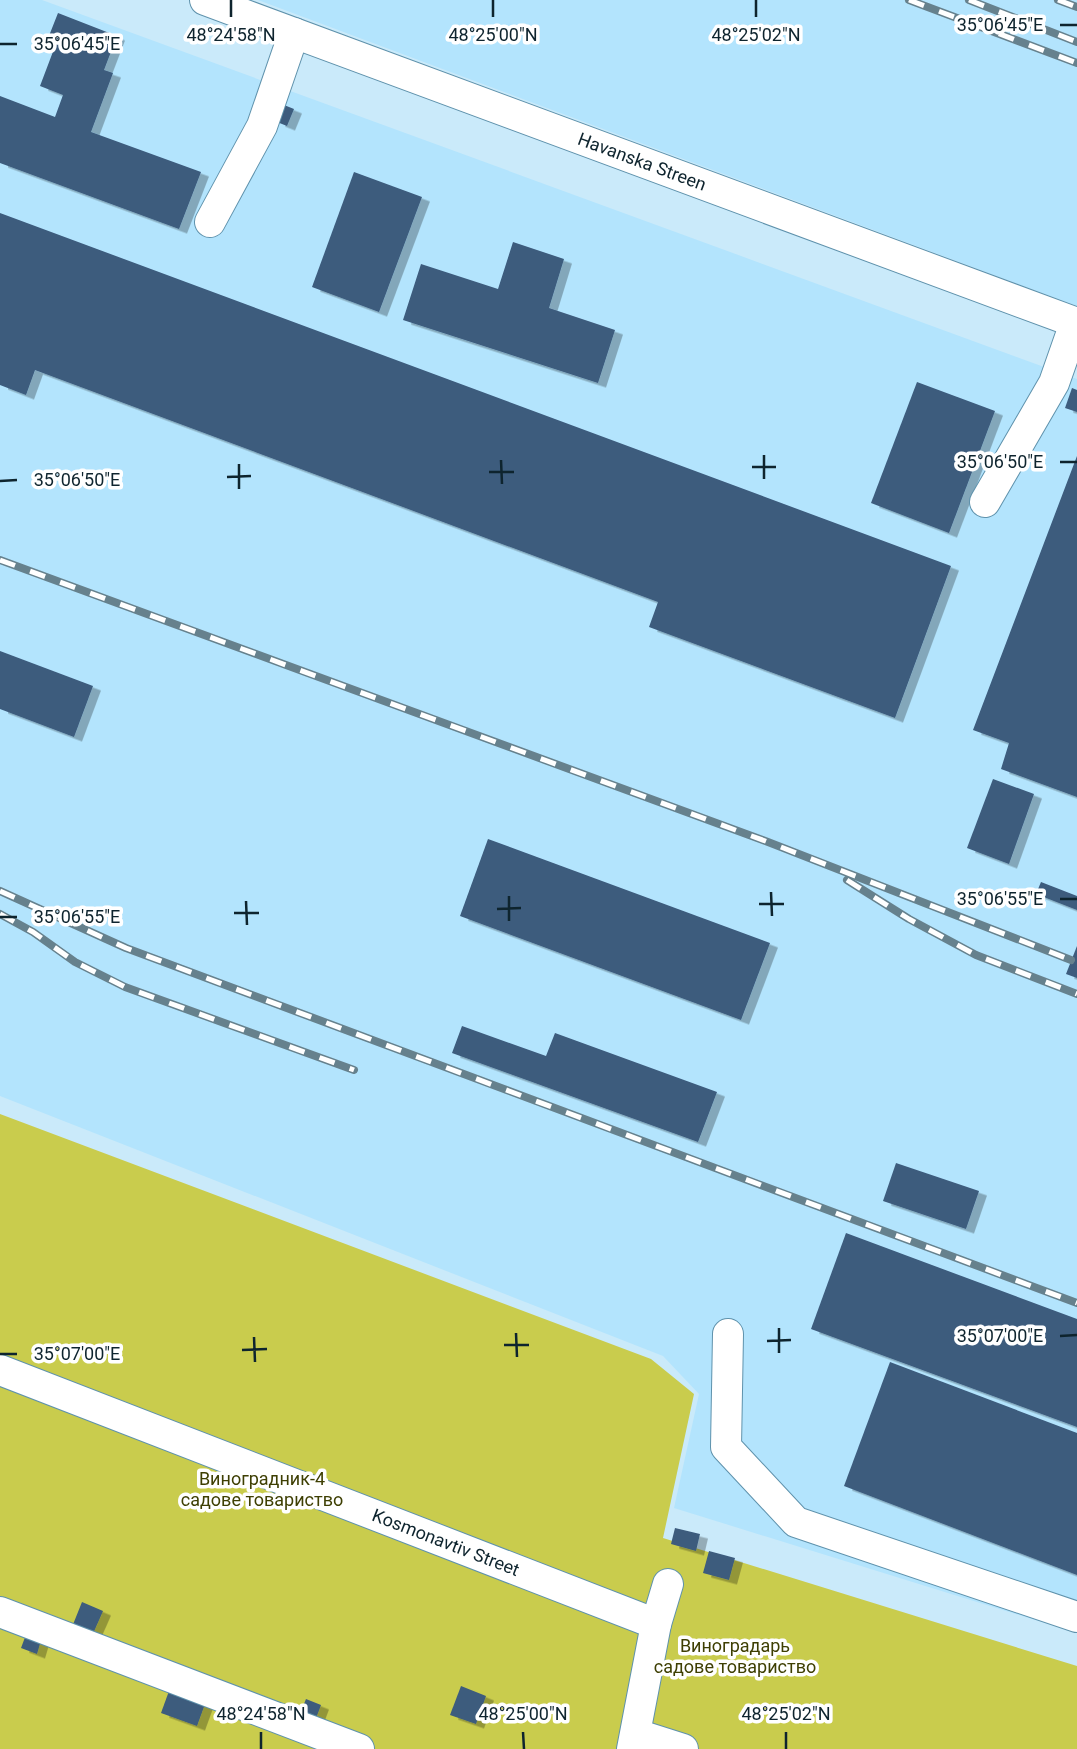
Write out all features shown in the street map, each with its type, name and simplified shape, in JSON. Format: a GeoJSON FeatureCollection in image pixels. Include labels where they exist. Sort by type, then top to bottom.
{"type":"FeatureCollection","features":[{"type":"Feature","properties":{"kind":"street","name":"Havanska Streen"},"geometry":{"type":"LineString","coordinates":[[205,0],[1076,323]]}},
{"type":"Feature","properties":{"kind":"street"},"geometry":{"type":"LineString","coordinates":[[209,222],[262,126],[294,33]]}},
{"type":"Feature","properties":{"kind":"street"},"geometry":{"type":"LineString","coordinates":[[985,502],[1054,383],[1076,323]]}},
{"type":"Feature","properties":{"kind":"street"},"geometry":{"type":"LineString","coordinates":[[728,1334],[726,1447],[796,1522],[1077,1618]]}},
{"type":"Feature","properties":{"kind":"street","name":"Kosmonavtiv Street"},"geometry":{"type":"LineString","coordinates":[[0,1370],[656,1623]]}},
{"type":"Feature","properties":{"kind":"street"},"geometry":{"type":"LineString","coordinates":[[668,1584],[656,1623],[634,1742],[683,1749]]}},
{"type":"Feature","properties":{"kind":"street"},"geometry":{"type":"LineString","coordinates":[[0,1612],[359,1749]]}},
{"type":"Feature","properties":{"kind":"shaded area"},"geometry":{"type":"Polygon","coordinates":[[[0,0],[42,0],[1077,379],[1077,1633],[674,1508],[699,1394],[663,1356],[0,1096],[0,0]]]}},
{"type":"Feature","properties":{"kind":"shaded area"},"geometry":{"type":"Polygon","coordinates":[[[258,0],[1077,0],[1077,306],[258,0]]]}},
{"type":"Feature","properties":{"kind":"green space","name":"Виноградник-4 садове товариство"},"geometry":{"type":"Polygon","coordinates":[[[0,1114],[651,1359],[694,1394],[663,1538],[1077,1666],[1077,1749],[0,1749],[0,1114]]]}},
{"type":"Feature","properties":{"kind":"building"},"geometry":{"type":"Polygon","coordinates":[[[58,13],[117,36],[104,70],[113,73],[91,132],[201,172],[179,229],[0,163],[0,96],[55,117],[63,95],[40,86],[54,49],[45,46],[58,13]]]}},
{"type":"Feature","properties":{"kind":"building"},"geometry":{"type":"Polygon","coordinates":[[[284,105],[294,109],[287,126],[277,122],[284,105]]]}},
{"type":"Feature","properties":{"kind":"building"},"geometry":{"type":"Polygon","coordinates":[[[354,172],[422,197],[379,312],[312,287],[354,172]]]}},
{"type":"Feature","properties":{"kind":"building"},"geometry":{"type":"Polygon","coordinates":[[[0,213],[951,566],[895,718],[649,627],[658,602],[35,370],[26,395],[0,385],[0,213]]]}},
{"type":"Feature","properties":{"kind":"building"},"geometry":{"type":"Polygon","coordinates":[[[513,242],[564,259],[549,308],[615,330],[598,383],[403,320],[421,264],[498,289],[513,242]]]}},
{"type":"Feature","properties":{"kind":"building"},"geometry":{"type":"Polygon","coordinates":[[[917,382],[995,411],[949,533],[871,503],[917,382]]]}},
{"type":"Feature","properties":{"kind":"building"},"geometry":{"type":"Polygon","coordinates":[[[1072,388],[1077,390],[1077,412],[1065,408],[1072,388]]]}},
{"type":"Feature","properties":{"kind":"building"},"geometry":{"type":"Polygon","coordinates":[[[1077,456],[1077,797],[1001,769],[1009,743],[973,730],[1077,456]]]}},
{"type":"Feature","properties":{"kind":"building"},"geometry":{"type":"Polygon","coordinates":[[[0,651],[93,686],[74,737],[0,709],[0,651]]]}},
{"type":"Feature","properties":{"kind":"building"},"geometry":{"type":"Polygon","coordinates":[[[993,779],[1034,794],[1009,864],[967,848],[993,779]]]}},
{"type":"Feature","properties":{"kind":"building"},"geometry":{"type":"Polygon","coordinates":[[[488,839],[770,943],[741,1020],[460,916],[488,839]]]}},
{"type":"Feature","properties":{"kind":"building"},"geometry":{"type":"Polygon","coordinates":[[[1041,882],[1077,896],[1077,910],[1036,894],[1041,882]]]}},
{"type":"Feature","properties":{"kind":"building"},"geometry":{"type":"Polygon","coordinates":[[[1077,946],[1077,978],[1066,974],[1077,946]]]}},
{"type":"Feature","properties":{"kind":"building"},"geometry":{"type":"Polygon","coordinates":[[[462,1026],[546,1056],[555,1033],[717,1092],[698,1142],[452,1053],[462,1026]]]}},
{"type":"Feature","properties":{"kind":"building"},"geometry":{"type":"Polygon","coordinates":[[[896,1163],[979,1191],[966,1229],[883,1201],[896,1163]]]}},
{"type":"Feature","properties":{"kind":"building"},"geometry":{"type":"Polygon","coordinates":[[[846,1233],[1077,1319],[1077,1427],[811,1329],[846,1233]]]}},
{"type":"Feature","properties":{"kind":"building"},"geometry":{"type":"Polygon","coordinates":[[[890,1362],[1077,1433],[1077,1575],[844,1486],[890,1362]]]}},
{"type":"Feature","properties":{"kind":"building"},"geometry":{"type":"Polygon","coordinates":[[[675,1528],[700,1534],[696,1551],[671,1544],[675,1528]]]}},
{"type":"Feature","properties":{"kind":"building"},"geometry":{"type":"Polygon","coordinates":[[[709,1551],[735,1558],[729,1580],[703,1573],[709,1551]]]}},
{"type":"Feature","properties":{"kind":"building"},"geometry":{"type":"Polygon","coordinates":[[[82,1602],[103,1611],[92,1636],[72,1627],[82,1602]]]}},
{"type":"Feature","properties":{"kind":"building"},"geometry":{"type":"Polygon","coordinates":[[[27,1632],[42,1637],[37,1654],[21,1648],[27,1632]]]}},
{"type":"Feature","properties":{"kind":"building"},"geometry":{"type":"Polygon","coordinates":[[[461,1686],[486,1696],[476,1724],[450,1715],[461,1686]]]}},
{"type":"Feature","properties":{"kind":"building"},"geometry":{"type":"Polygon","coordinates":[[[169,1691],[205,1704],[197,1726],[161,1713],[169,1691]]]}},
{"type":"Feature","properties":{"kind":"building"},"geometry":{"type":"Polygon","coordinates":[[[306,1699],[321,1705],[315,1721],[299,1716],[306,1699]]]}},
{"type":"Feature","properties":{"kind":"railway"},"geometry":{"type":"LineString","coordinates":[[909,0],[1077,63]]}},
{"type":"Feature","properties":{"kind":"railway"},"geometry":{"type":"LineString","coordinates":[[969,0],[1077,42]]}},
{"type":"Feature","properties":{"kind":"railway"},"geometry":{"type":"LineString","coordinates":[[1058,0],[1077,7]]}},
{"type":"Feature","properties":{"kind":"railway"},"geometry":{"type":"LineString","coordinates":[[0,560],[768,842],[1071,960]]}},
{"type":"Feature","properties":{"kind":"railway"},"geometry":{"type":"LineString","coordinates":[[847,880],[909,919],[976,955],[1077,994]]}},
{"type":"Feature","properties":{"kind":"railway"},"geometry":{"type":"LineString","coordinates":[[0,891],[126,948],[1077,1303]]}},
{"type":"Feature","properties":{"kind":"railway"},"geometry":{"type":"LineString","coordinates":[[0,914],[33,932],[75,962],[125,987],[354,1070]]}},
{"type":"Feature","properties":{"kind":"park label","name":"Виноградарь садове товариство"},"geometry":{"type":"Point","coordinates":[735,1656]}}]}
